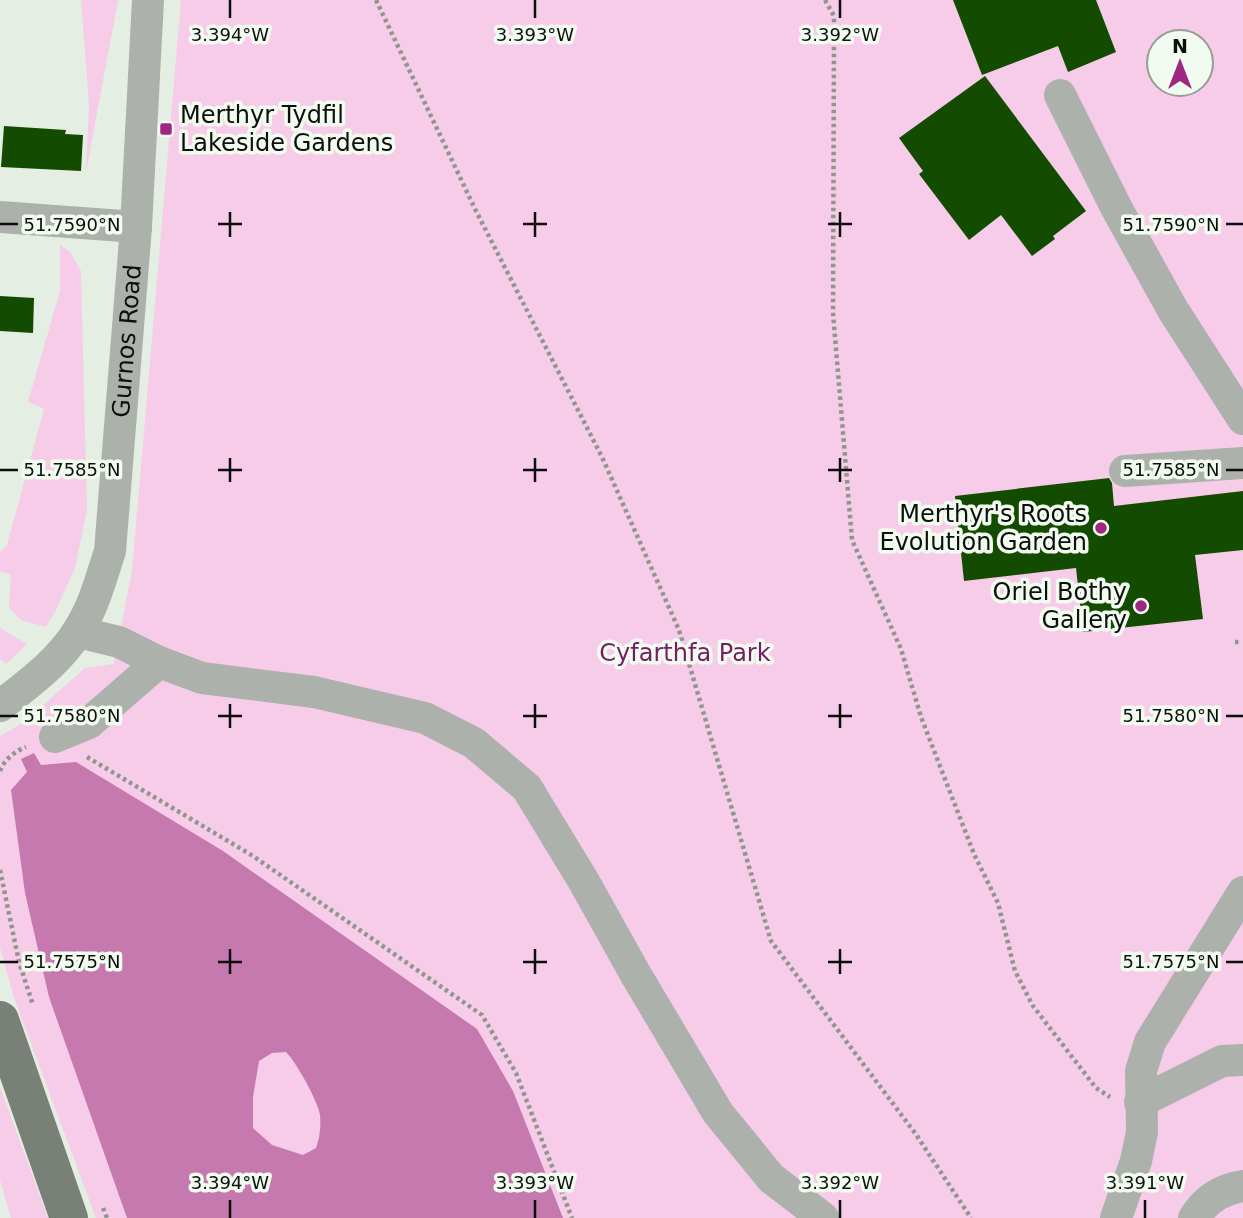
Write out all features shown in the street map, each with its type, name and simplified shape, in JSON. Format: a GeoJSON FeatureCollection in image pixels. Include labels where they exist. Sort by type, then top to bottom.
{"type":"FeatureCollection","features":[{"type":"Feature","properties":{"kind":"main road"},"geometry":{"type":"LineString","coordinates":[[0,1020],[69,1218]]}},
{"type":"Feature","properties":{"kind":"street","name":"Gurnos Road"},"geometry":{"type":"LineString","coordinates":[[0,706],[52,662],[78,632],[95,598],[110,551],[136,227],[148,0]]}},
{"type":"Feature","properties":{"kind":"street"},"geometry":{"type":"LineString","coordinates":[[1060,95],[1117,209],[1173,310],[1243,419]]}},
{"type":"Feature","properties":{"kind":"street"},"geometry":{"type":"LineString","coordinates":[[0,217],[136,227]]}},
{"type":"Feature","properties":{"kind":"street"},"geometry":{"type":"LineString","coordinates":[[1125,471],[1243,463]]}},
{"type":"Feature","properties":{"kind":"street"},"geometry":{"type":"LineString","coordinates":[[78,632],[119,642],[159,662],[202,678],[313,692],[425,718],[474,743],[527,788],[718,1112],[771,1178],[822,1218]]}},
{"type":"Feature","properties":{"kind":"street"},"geometry":{"type":"LineString","coordinates":[[55,737],[89,723],[159,662]]}},
{"type":"Feature","properties":{"kind":"street"},"geometry":{"type":"LineString","coordinates":[[1115,1218],[1136,1161],[1142,1132],[1129,1102],[1150,1042],[1243,892]]}},
{"type":"Feature","properties":{"kind":"street"},"geometry":{"type":"LineString","coordinates":[[1129,1102],[1222,1061],[1243,1060]]}},
{"type":"Feature","properties":{"kind":"street"},"geometry":{"type":"LineString","coordinates":[[1194,1218],[1203,1204],[1230,1188],[1243,1186]]}},
{"type":"Feature","properties":{"kind":"path"},"geometry":{"type":"LineString","coordinates":[[376,0],[476,211],[602,457],[679,630],[771,942],[915,1133],[971,1218]]}},
{"type":"Feature","properties":{"kind":"path"},"geometry":{"type":"LineString","coordinates":[[825,0],[834,16],[833,313],[852,540],[901,649],[931,742],[974,853],[998,903],[1015,971],[1033,1006],[1096,1088],[1129,1102]]}},
{"type":"Feature","properties":{"kind":"path"},"geometry":{"type":"LineString","coordinates":[[0,771],[2,765],[18,750],[55,737],[253,856],[482,1015],[516,1073],[572,1218]]}},
{"type":"Feature","properties":{"kind":"green space"},"geometry":{"type":"Polygon","coordinates":[[[81,0],[118,0],[86,172],[89,104],[81,0]]]}},
{"type":"Feature","properties":{"kind":"green space","name":"Cyfarthfa Park"},"geometry":{"type":"Polygon","coordinates":[[[181,0],[1243,0],[1243,1218],[96,1218],[14,998],[0,948],[0,736],[24,722],[85,668],[113,664],[132,571],[181,0]]]}},
{"type":"Feature","properties":{"kind":"green space"},"geometry":{"type":"Polygon","coordinates":[[[60,245],[70,252],[81,271],[87,510],[75,568],[46,627],[21,620],[9,608],[11,574],[0,572],[0,552],[7,545],[44,409],[28,402],[60,291],[60,245]]]}},
{"type":"Feature","properties":{"kind":"green space"},"geometry":{"type":"Polygon","coordinates":[[[0,628],[27,644],[6,664],[0,659],[0,628]]]}},
{"type":"Feature","properties":{"kind":"green space"},"geometry":{"type":"Polygon","coordinates":[[[0,1087],[48,1218],[11,1218],[0,1180],[0,1087]]]}},
{"type":"Feature","properties":{"kind":"shaded area"},"geometry":{"type":"Polygon","coordinates":[[[34,753],[41,765],[76,762],[223,851],[477,1029],[513,1091],[563,1218],[127,1218],[49,997],[25,893],[11,790],[27,772],[21,759],[34,753]],[[286,1052],[272,1053],[259,1061],[253,1097],[253,1128],[272,1145],[303,1155],[316,1148],[320,1115],[311,1092],[286,1052]]]}},
{"type":"Feature","properties":{"kind":"building"},"geometry":{"type":"Polygon","coordinates":[[[953,0],[1096,0],[1116,52],[1068,72],[1058,46],[982,75],[953,0]]]}},
{"type":"Feature","properties":{"kind":"building"},"geometry":{"type":"Polygon","coordinates":[[[985,76],[1086,211],[1032,256],[1001,215],[969,240],[919,174],[923,171],[899,138],[985,76]]]}},
{"type":"Feature","properties":{"kind":"building"},"geometry":{"type":"Polygon","coordinates":[[[4,126],[66,130],[65,134],[83,135],[81,171],[1,167],[4,126]]]}},
{"type":"Feature","properties":{"kind":"building"},"geometry":{"type":"Polygon","coordinates":[[[0,296],[34,298],[33,333],[0,331],[0,296]]]}},
{"type":"Feature","properties":{"kind":"building","name":"Merthyr's Roots Evolution Garden"},"geometry":{"type":"Polygon","coordinates":[[[1109,478],[1114,506],[1243,491],[1243,550],[1195,555],[1203,619],[1083,632],[1076,568],[964,581],[955,496],[1109,478]]]}},
{"type":"Feature","properties":{"kind":"place","name":"Merthyr Tydfil Lakeside Gardens"},"geometry":{"type":"Point","coordinates":[166,129]}},
{"type":"Feature","properties":{"kind":"place","name":"Merthyr's Roots Evolution Garden"},"geometry":{"type":"Point","coordinates":[1101,528]}},
{"type":"Feature","properties":{"kind":"place","name":"Oriel Bothy Gallery"},"geometry":{"type":"Point","coordinates":[1141,606]}}]}
